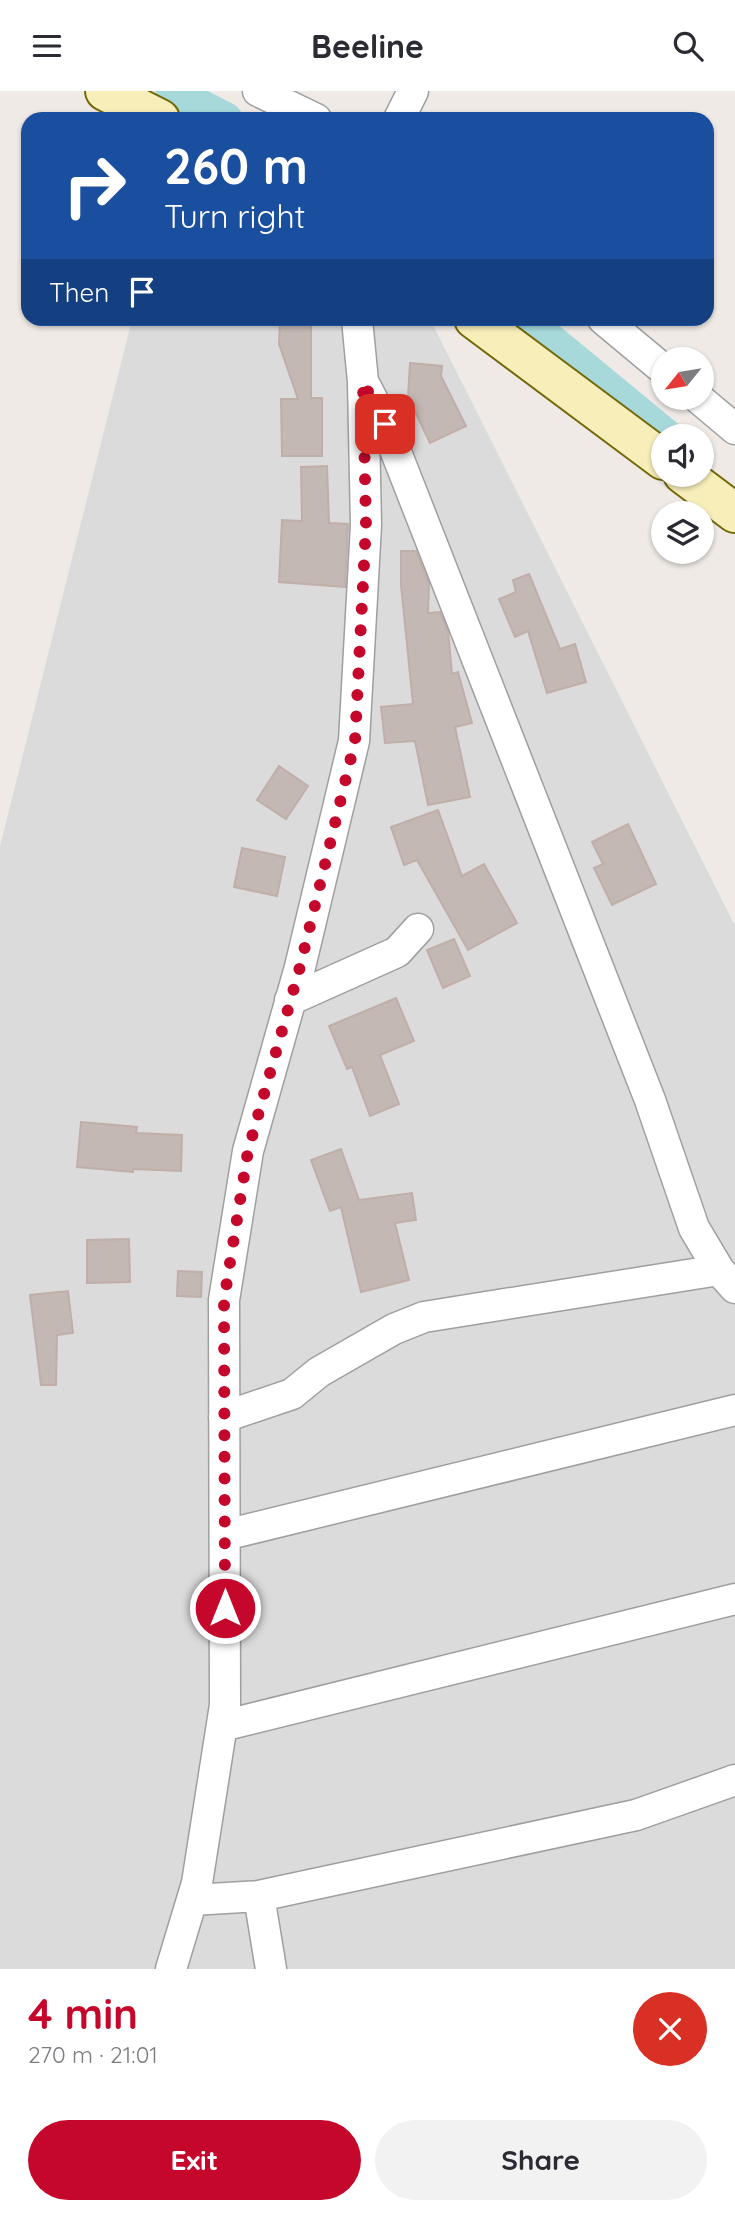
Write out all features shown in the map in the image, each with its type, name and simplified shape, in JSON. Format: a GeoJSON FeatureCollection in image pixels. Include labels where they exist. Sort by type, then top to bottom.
{"type":"FeatureCollection","features":[{"type":"Feature","properties":{"kind":"street"},"geometry":{"type":"LineString","coordinates":[[105,91],[146,112]]}},
{"type":"Feature","properties":{"kind":"street"},"geometry":{"type":"LineString","coordinates":[[258,91],[302,112]]}},
{"type":"Feature","properties":{"kind":"street"},"geometry":{"type":"LineString","coordinates":[[402,112],[413,91]]}},
{"type":"Feature","properties":{"kind":"street"},"geometry":{"type":"LineString","coordinates":[[171,1969],[192,1900],[225,1705],[224,1300],[248,1151],[290,1000],[355,741],[366,525],[363,382],[358,326]]}},
{"type":"Feature","properties":{"kind":"street"},"geometry":{"type":"LineString","coordinates":[[483,326],[651,451]]}},
{"type":"Feature","properties":{"kind":"street"},"geometry":{"type":"LineString","coordinates":[[611,326],[651,359]]}},
{"type":"Feature","properties":{"kind":"street"},"geometry":{"type":"LineString","coordinates":[[224,1417],[292,1394],[319,1373],[394,1329],[424,1317],[727,1279],[694,1229],[650,1100],[385,424],[363,382]]}},
{"type":"Feature","properties":{"kind":"street"},"geometry":{"type":"LineString","coordinates":[[712,410],[735,429]]}},
{"type":"Feature","properties":{"kind":"street"},"geometry":{"type":"LineString","coordinates":[[700,487],[735,513]]}},
{"type":"Feature","properties":{"kind":"street"},"geometry":{"type":"LineString","coordinates":[[290,1000],[397,952],[418,929]]}},
{"type":"Feature","properties":{"kind":"street"},"geometry":{"type":"LineString","coordinates":[[225,1535],[735,1410]]}},
{"type":"Feature","properties":{"kind":"street"},"geometry":{"type":"LineString","coordinates":[[222,1726],[735,1599]]}},
{"type":"Feature","properties":{"kind":"street"},"geometry":{"type":"LineString","coordinates":[[192,1900],[259,1896],[636,1815],[735,1780]]}},
{"type":"Feature","properties":{"kind":"street"},"geometry":{"type":"LineString","coordinates":[[259,1896],[271,1969]]}},
{"type":"Feature","properties":{"kind":"shaded area"},"geometry":{"type":"Polygon","coordinates":[[[130,326],[434,326],[735,926],[735,1969],[0,1969],[0,846],[130,326]]]}},
{"type":"Feature","properties":{"kind":"building"},"geometry":{"type":"Polygon","coordinates":[[[280,326],[311,326],[311,398],[322,398],[322,456],[282,456],[281,399],[298,399],[279,344],[280,326]]]}},
{"type":"Feature","properties":{"kind":"building"},"geometry":{"type":"Polygon","coordinates":[[[410,363],[442,366],[441,376],[466,426],[430,443],[408,397],[410,363]]]}},
{"type":"Feature","properties":{"kind":"building"},"geometry":{"type":"Polygon","coordinates":[[[327,466],[329,523],[348,524],[345,587],[279,582],[282,520],[302,521],[301,467],[327,466]]]}},
{"type":"Feature","properties":{"kind":"building"},"geometry":{"type":"Polygon","coordinates":[[[401,551],[416,551],[429,584],[428,613],[440,612],[448,631],[452,674],[458,672],[472,723],[455,727],[470,797],[428,805],[415,741],[385,743],[381,707],[413,704],[401,585],[401,551]]]}},
{"type":"Feature","properties":{"kind":"building"},"geometry":{"type":"Polygon","coordinates":[[[529,574],[560,649],[575,644],[586,682],[547,693],[528,631],[515,637],[499,599],[516,592],[513,580],[529,574]]]}},
{"type":"Feature","properties":{"kind":"building"},"geometry":{"type":"Polygon","coordinates":[[[279,766],[308,786],[286,819],[257,800],[279,766]]]}},
{"type":"Feature","properties":{"kind":"building"},"geometry":{"type":"Polygon","coordinates":[[[438,810],[462,876],[484,864],[517,923],[468,950],[417,860],[404,865],[391,827],[438,810]]]}},
{"type":"Feature","properties":{"kind":"building"},"geometry":{"type":"Polygon","coordinates":[[[628,824],[656,884],[612,905],[594,868],[603,864],[592,842],[628,824]]]}},
{"type":"Feature","properties":{"kind":"building"},"geometry":{"type":"Polygon","coordinates":[[[242,848],[285,857],[277,896],[234,887],[242,848]]]}},
{"type":"Feature","properties":{"kind":"building"},"geometry":{"type":"Polygon","coordinates":[[[454,939],[470,976],[443,988],[427,950],[454,939]]]}},
{"type":"Feature","properties":{"kind":"building"},"geometry":{"type":"Polygon","coordinates":[[[396,998],[414,1041],[380,1055],[399,1104],[370,1116],[352,1067],[347,1069],[329,1026],[396,998]]]}},
{"type":"Feature","properties":{"kind":"building"},"geometry":{"type":"Polygon","coordinates":[[[81,1122],[137,1127],[136,1133],[182,1135],[181,1171],[133,1169],[133,1172],[77,1167],[81,1122]]]}},
{"type":"Feature","properties":{"kind":"building"},"geometry":{"type":"Polygon","coordinates":[[[341,1149],[359,1200],[412,1193],[416,1220],[395,1223],[409,1280],[361,1292],[341,1207],[330,1211],[311,1160],[341,1149]]]}},
{"type":"Feature","properties":{"kind":"building"},"geometry":{"type":"Polygon","coordinates":[[[129,1239],[130,1282],[87,1283],[87,1240],[129,1239]]]}},
{"type":"Feature","properties":{"kind":"building"},"geometry":{"type":"Polygon","coordinates":[[[178,1271],[202,1272],[201,1297],[177,1296],[178,1271]]]}},
{"type":"Feature","properties":{"kind":"building"},"geometry":{"type":"Polygon","coordinates":[[[68,1291],[73,1333],[57,1335],[56,1385],[41,1385],[30,1295],[68,1291]]]}},
{"type":"Feature","properties":{"kind":"waterway"},"geometry":{"type":"LineString","coordinates":[[172,91],[212,112]]}},
{"type":"Feature","properties":{"kind":"waterway"},"geometry":{"type":"LineString","coordinates":[[533,326],[652,424]]}},
{"type":"Feature","properties":{"kind":"route"},"geometry":{"type":"LineString","coordinates":[[225,1608],[224,1300],[248,1151],[300,967],[355,741],[366,525],[363,382],[385,424]]}}]}
